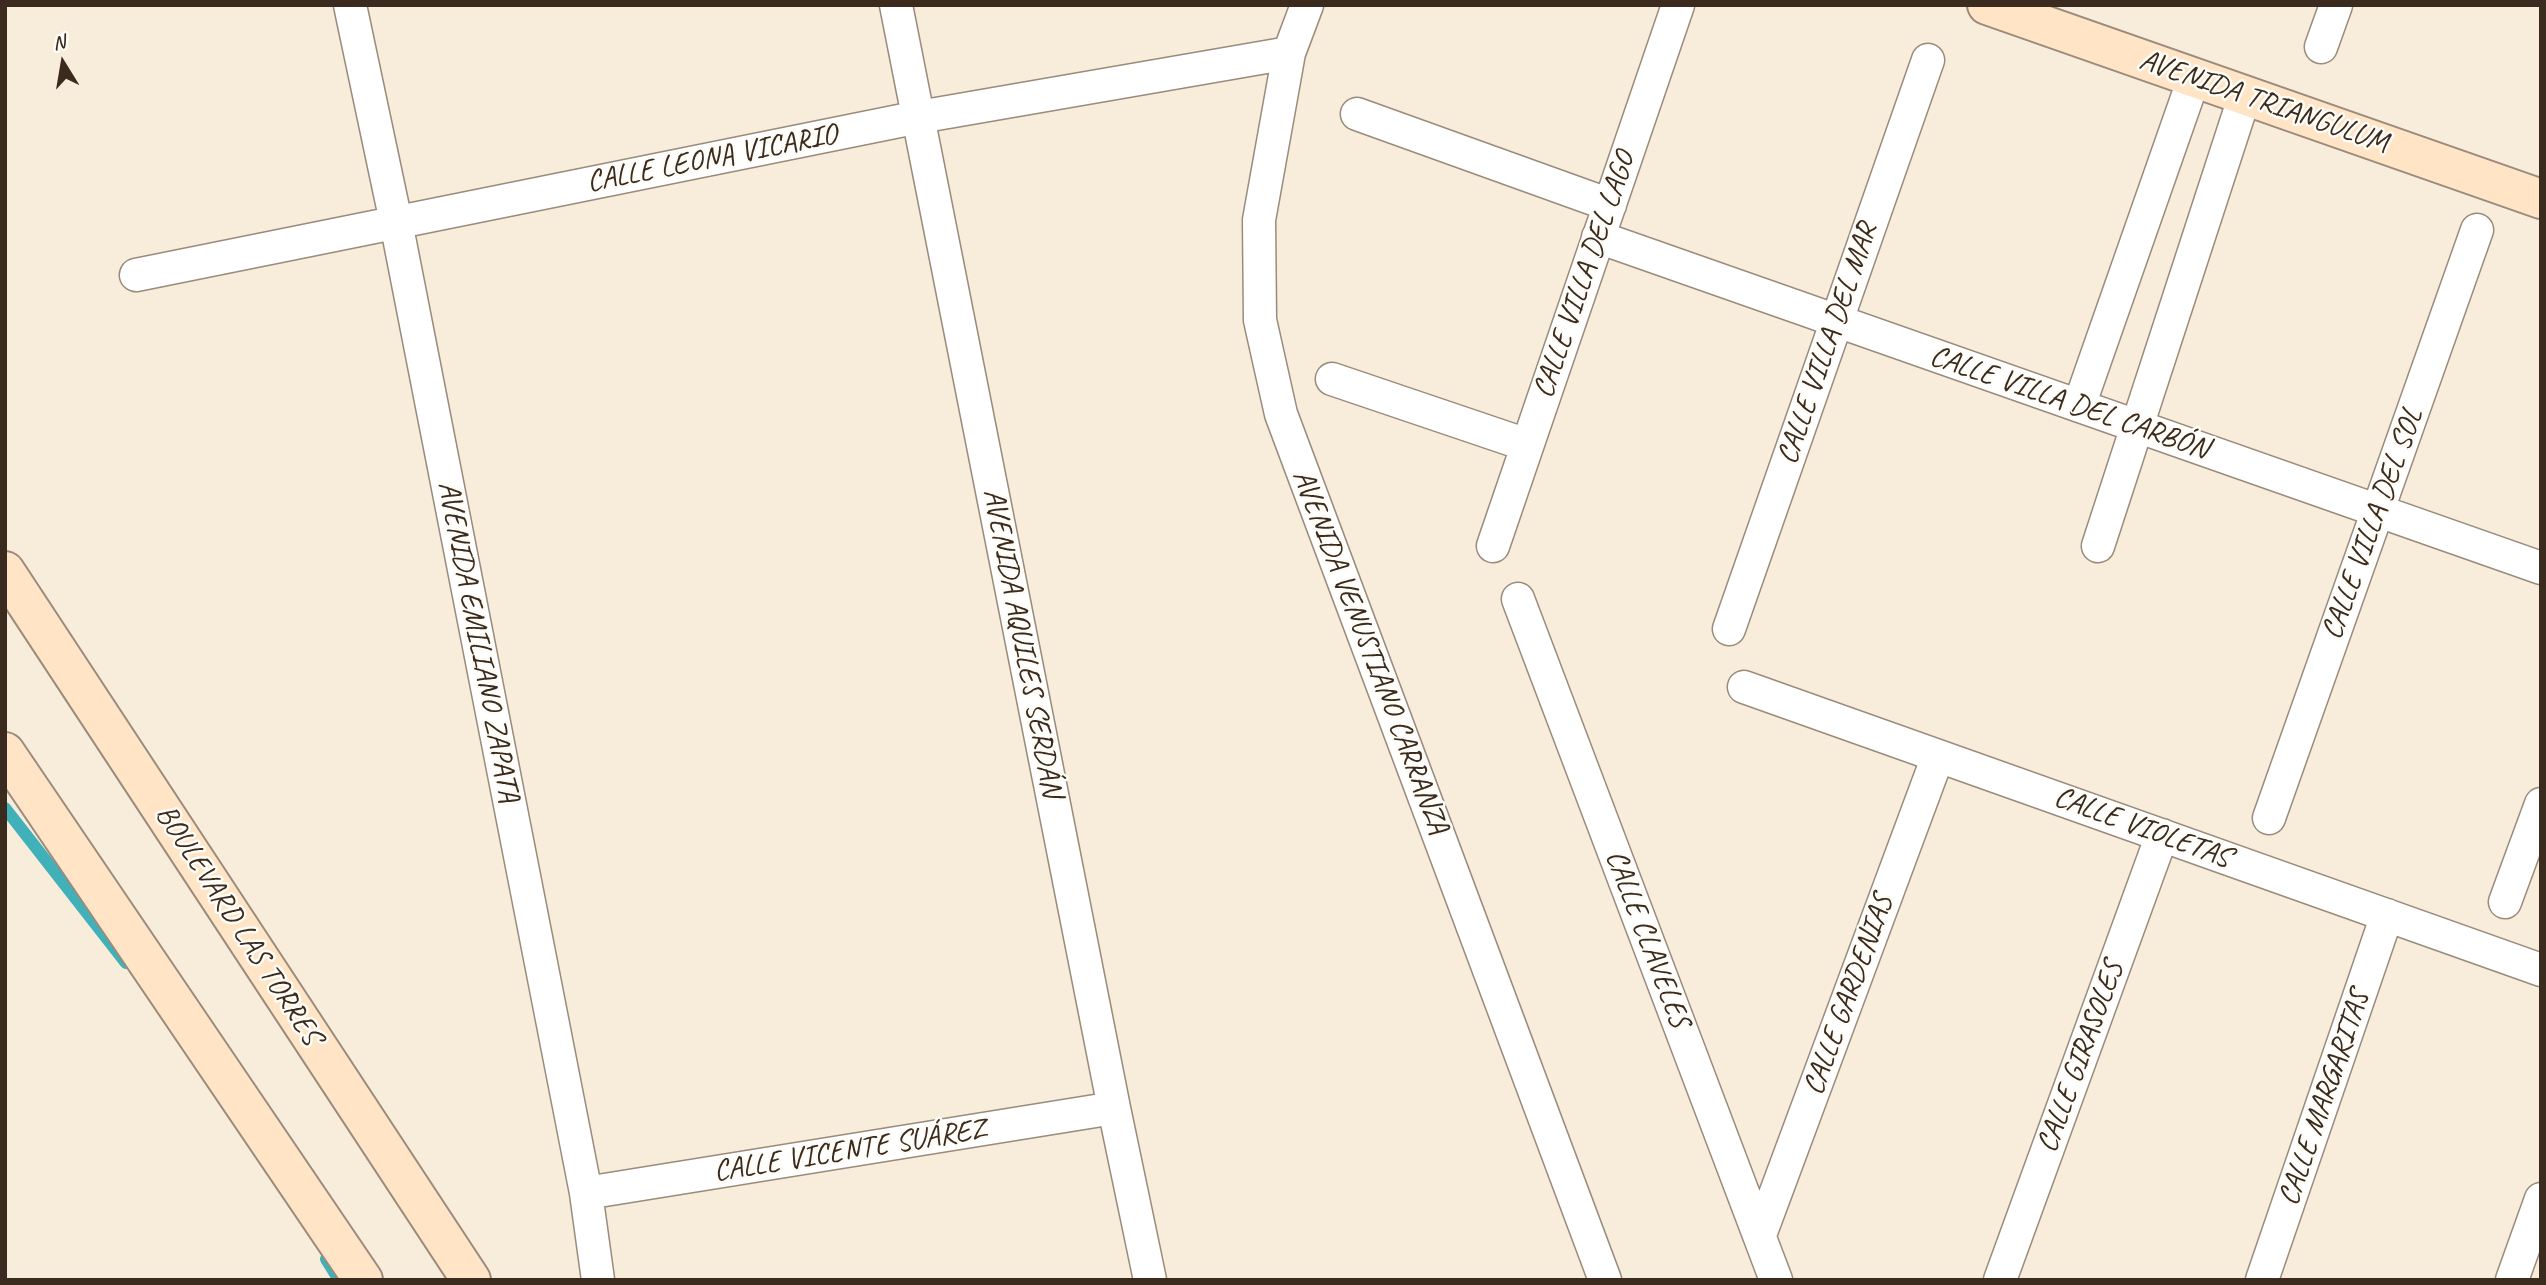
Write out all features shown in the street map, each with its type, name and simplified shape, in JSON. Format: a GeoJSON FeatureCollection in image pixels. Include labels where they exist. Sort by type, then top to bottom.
{"type":"FeatureCollection","features":[{"type":"Feature","properties":{"kind":"main road","name":"AVENIDA TRIANGULUM"},"geometry":{"type":"LineString","coordinates":[[1993,6],[2050,15],[2194,78],[2541,199]]}},
{"type":"Feature","properties":{"kind":"main road","name":"BOULEVARD LAS TORRES"},"geometry":{"type":"LineString","coordinates":[[5,571],[471,1280]]}},
{"type":"Feature","properties":{"kind":"main road"},"geometry":{"type":"LineString","coordinates":[[5,752],[363,1280]]}},
{"type":"Feature","properties":{"kind":"street","name":"AVENIDA EMILIANO ZAPATA"},"geometry":{"type":"LineString","coordinates":[[350,5],[396,222],[586,1193],[598,1280]]}},
{"type":"Feature","properties":{"kind":"street","name":"AVENIDA AQUILES SERDÁN"},"geometry":{"type":"LineString","coordinates":[[896,5],[1150,1280]]}},
{"type":"Feature","properties":{"kind":"street","name":"AVENIDA VENUSTIANO CARRANZA"},"geometry":{"type":"LineString","coordinates":[[1307,5],[1289,53],[1259,220],[1260,320],[1281,414],[1605,1280]]}},
{"type":"Feature","properties":{"kind":"street","name":"CALLE VILLA DEL LAGO"},"geometry":{"type":"LineString","coordinates":[[1493,546],[1678,5]]}},
{"type":"Feature","properties":{"kind":"street"},"geometry":{"type":"LineString","coordinates":[[2321,47],[2336,5]]}},
{"type":"Feature","properties":{"kind":"street","name":"CALLE LEONA VICARIO"},"geometry":{"type":"LineString","coordinates":[[136,275],[919,117],[1289,53]]}},
{"type":"Feature","properties":{"kind":"street","name":"CALLE VILLA DEL MAR"},"geometry":{"type":"LineString","coordinates":[[1729,629],[1928,60]]}},
{"type":"Feature","properties":{"kind":"street"},"geometry":{"type":"LineString","coordinates":[[2079,406],[2194,78]]}},
{"type":"Feature","properties":{"kind":"street"},"geometry":{"type":"LineString","coordinates":[[2098,546],[2245,95]]}},
{"type":"Feature","properties":{"kind":"street"},"geometry":{"type":"LineString","coordinates":[[1357,114],[1609,205]]}},
{"type":"Feature","properties":{"kind":"street","name":"CALLE VILLA DEL SOL"},"geometry":{"type":"LineString","coordinates":[[2269,818],[2477,230]]}},
{"type":"Feature","properties":{"kind":"street","name":"CALLE VILLA DEL CARBÓN"},"geometry":{"type":"LineString","coordinates":[[1598,237],[2541,568]]}},
{"type":"Feature","properties":{"kind":"street"},"geometry":{"type":"LineString","coordinates":[[1332,379],[1527,445]]}},
{"type":"Feature","properties":{"kind":"street","name":"CALLE CLAVELES"},"geometry":{"type":"LineString","coordinates":[[1518,599],[1776,1280]]}},
{"type":"Feature","properties":{"kind":"street","name":"CALLE VIOLETAS"},"geometry":{"type":"LineString","coordinates":[[1744,687],[2541,970]]}},
{"type":"Feature","properties":{"kind":"street","name":"CALLE GARDENIAS"},"geometry":{"type":"LineString","coordinates":[[1760,1235],[1938,756]]}},
{"type":"Feature","properties":{"kind":"street"},"geometry":{"type":"LineString","coordinates":[[2505,902],[2541,804]]}},
{"type":"Feature","properties":{"kind":"street","name":"CALLE GIRASOLES"},"geometry":{"type":"LineString","coordinates":[[2000,1280],[2162,835]]}},
{"type":"Feature","properties":{"kind":"street","name":"CALLE MARGARITAS"},"geometry":{"type":"LineString","coordinates":[[2262,1280],[2387,915]]}},
{"type":"Feature","properties":{"kind":"street","name":"CALLE VICENTE SUÁREZ"},"geometry":{"type":"LineString","coordinates":[[586,1193],[1114,1108]]}},
{"type":"Feature","properties":{"kind":"street"},"geometry":{"type":"LineString","coordinates":[[2512,1280],[2541,1199]]}},
{"type":"Feature","properties":{"kind":"waterway"},"geometry":{"type":"LineString","coordinates":[[5,808],[126,963]]}},
{"type":"Feature","properties":{"kind":"waterway"},"geometry":{"type":"LineString","coordinates":[[326,1259],[339,1280]]}}]}
